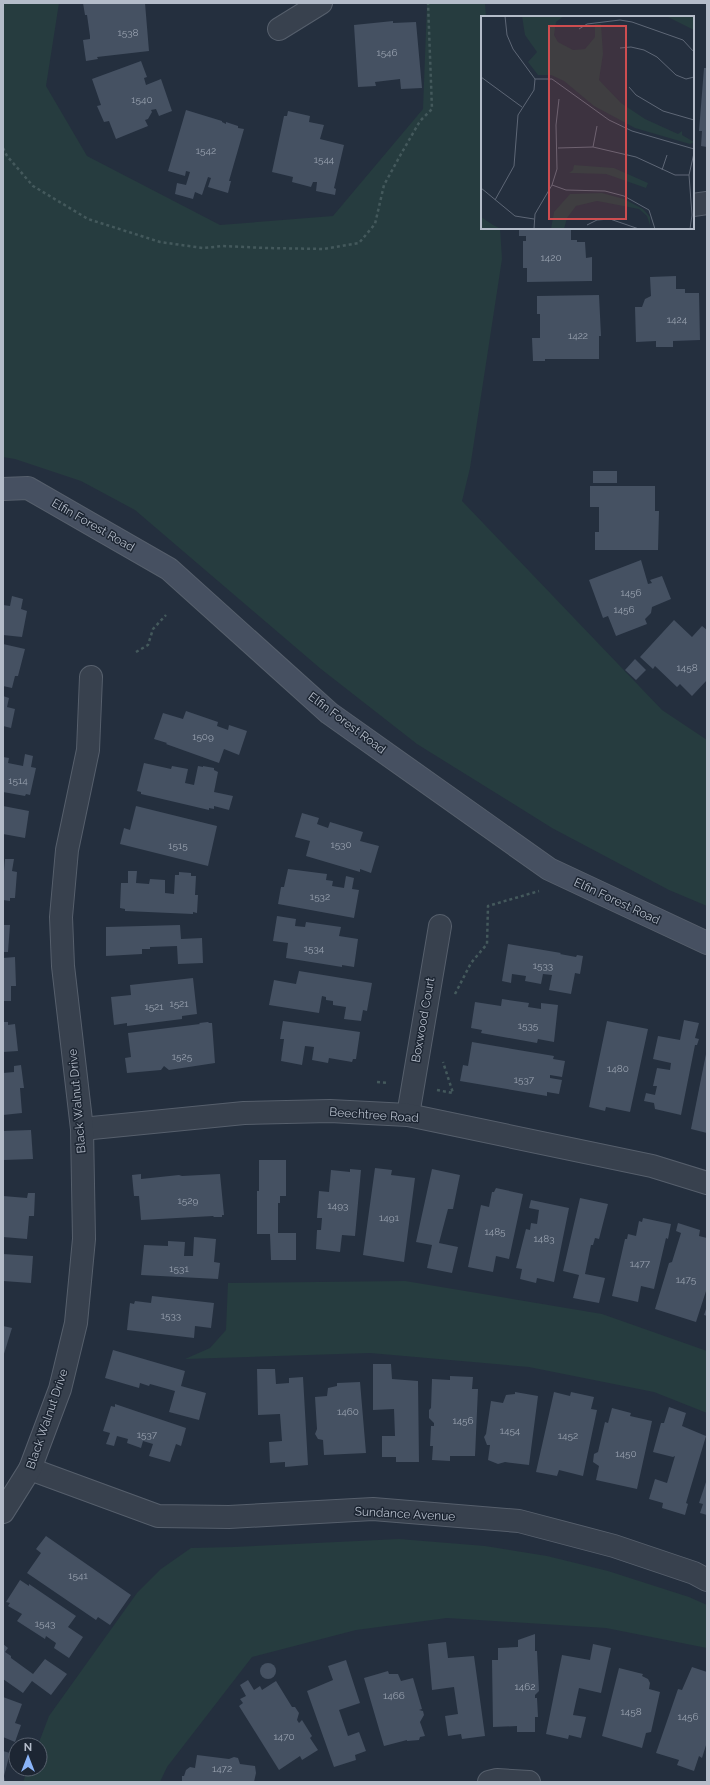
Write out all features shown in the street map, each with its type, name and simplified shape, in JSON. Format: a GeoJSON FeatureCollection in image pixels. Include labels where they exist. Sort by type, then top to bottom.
{"type":"FeatureCollection","features":[{"type":"Feature","properties":{"kind":"street"},"geometry":{"type":"LineString","coordinates":[[279,29],[321,3]]}},
{"type":"Feature","properties":{"kind":"street"},"geometry":{"type":"LineString","coordinates":[[694,205],[707,204]]}},
{"type":"Feature","properties":{"kind":"street","name":"Elfin Forest Road"},"geometry":{"type":"LineString","coordinates":[[3,489],[28,488],[169,570],[329,713],[549,870],[707,943]]}},
{"type":"Feature","properties":{"kind":"street","name":"Black Walnut Drive"},"geometry":{"type":"LineString","coordinates":[[3,1512],[30,1470],[60,1389],[76,1323],[84,1239],[82,1130],[63,966],[62,917],[67,850],[88,750],[91,677]]}},
{"type":"Feature","properties":{"kind":"street","name":"Boxwood Court"},"geometry":{"type":"LineString","coordinates":[[408,1115],[440,926]]}},
{"type":"Feature","properties":{"kind":"street","name":"Beechtree Road"},"geometry":{"type":"LineString","coordinates":[[82,1130],[244,1112],[330,1111],[408,1115],[652,1166],[707,1183]]}},
{"type":"Feature","properties":{"kind":"street","name":"Sundance Avenue"},"geometry":{"type":"LineString","coordinates":[[30,1470],[158,1516],[230,1517],[373,1510],[519,1521],[614,1546],[694,1573],[707,1580]]}},
{"type":"Feature","properties":{"kind":"street"},"geometry":{"type":"LineString","coordinates":[[489,1782],[497,1780],[529,1782]]}},
{"type":"Feature","properties":{"kind":"path"},"geometry":{"type":"LineString","coordinates":[[3,148],[7,156],[33,186],[88,219],[160,242],[203,248],[222,246],[324,249],[359,243],[376,224],[384,185],[420,121],[432,109],[428,3]]}},
{"type":"Feature","properties":{"kind":"path"},"geometry":{"type":"LineString","coordinates":[[136,652],[148,645],[153,629],[166,615]]}},
{"type":"Feature","properties":{"kind":"path"},"geometry":{"type":"LineString","coordinates":[[454,994],[471,963],[487,944],[488,906],[540,891]]}},
{"type":"Feature","properties":{"kind":"path"},"geometry":{"type":"LineString","coordinates":[[377,1082],[453,1092],[443,1063],[444,1056]]}},
{"type":"Feature","properties":{"kind":"green space"},"geometry":{"type":"Polygon","coordinates":[[[3,3],[59,3],[46,86],[87,156],[220,225],[333,216],[423,109],[427,3],[485,3],[486,16],[481,16],[481,229],[500,229],[502,259],[470,468],[462,501],[662,710],[707,740],[707,906],[669,890],[552,828],[417,744],[321,669],[135,510],[81,481],[15,459],[3,457],[3,3]]]}},
{"type":"Feature","properties":{"kind":"green space"},"geometry":{"type":"Polygon","coordinates":[[[405,1281],[602,1314],[707,1351],[707,1413],[654,1392],[529,1367],[370,1353],[185,1359],[210,1348],[226,1330],[228,1283],[405,1281]]]}},
{"type":"Feature","properties":{"kind":"green space"},"geometry":{"type":"Polygon","coordinates":[[[399,1539],[485,1546],[547,1556],[608,1571],[689,1597],[707,1605],[707,1648],[606,1628],[447,1618],[356,1630],[252,1657],[167,1767],[160,1782],[23,1782],[25,1777],[48,1777],[48,1737],[41,1737],[49,1716],[137,1593],[161,1569],[191,1548],[399,1539]]]}},
{"type":"Feature","properties":{"kind":"building"},"geometry":{"type":"Polygon","coordinates":[[[83,3],[145,3],[149,51],[97,57],[98,59],[86,61],[83,40],[90,39],[90,36],[87,15],[85,15],[83,3]]]}},
{"type":"Feature","properties":{"kind":"building"},"geometry":{"type":"Polygon","coordinates":[[[393,21],[393,23],[416,22],[422,88],[401,89],[400,79],[375,82],[376,86],[358,87],[354,25],[393,21]]]}},
{"type":"Feature","properties":{"kind":"building"},"geometry":{"type":"Polygon","coordinates":[[[141,61],[147,77],[144,78],[146,85],[161,79],[172,111],[159,116],[156,109],[151,110],[152,112],[148,119],[145,120],[148,126],[116,139],[109,121],[104,122],[97,106],[101,105],[92,79],[141,61]]]}},
{"type":"Feature","properties":{"kind":"building"},"geometry":{"type":"Polygon","coordinates":[[[704,68],[707,68],[707,147],[701,146],[702,131],[699,131],[704,68]]]}},
{"type":"Feature","properties":{"kind":"building"},"geometry":{"type":"Polygon","coordinates":[[[186,110],[244,129],[229,181],[231,181],[228,193],[208,187],[211,178],[208,177],[202,195],[195,192],[193,199],[175,194],[177,183],[186,185],[190,172],[186,171],[185,176],[168,171],[186,110]]]}},
{"type":"Feature","properties":{"kind":"building"},"geometry":{"type":"Polygon","coordinates":[[[288,111],[310,116],[309,122],[324,125],[320,139],[344,145],[334,188],[336,189],[335,195],[316,191],[317,182],[313,182],[311,187],[292,182],[293,177],[272,172],[284,116],[287,116],[288,111]]]}},
{"type":"Feature","properties":{"kind":"building"},"geometry":{"type":"Polygon","coordinates":[[[519,229],[571,229],[571,240],[585,242],[586,258],[592,257],[592,281],[527,282],[527,268],[523,268],[523,241],[526,241],[526,236],[519,236],[519,229]]]}},
{"type":"Feature","properties":{"kind":"building"},"geometry":{"type":"Polygon","coordinates":[[[676,276],[676,289],[685,289],[685,293],[699,293],[700,340],[673,341],[673,347],[656,347],[656,341],[636,342],[635,307],[642,307],[645,299],[651,296],[650,277],[676,276]]]}},
{"type":"Feature","properties":{"kind":"building"},"geometry":{"type":"Polygon","coordinates":[[[599,295],[601,336],[599,336],[599,359],[545,359],[545,361],[533,361],[532,338],[540,338],[540,314],[537,314],[537,296],[599,295]]]}},
{"type":"Feature","properties":{"kind":"building"},"geometry":{"type":"Polygon","coordinates":[[[593,471],[617,471],[617,483],[593,483],[593,471]]]}},
{"type":"Feature","properties":{"kind":"building"},"geometry":{"type":"Polygon","coordinates":[[[590,486],[655,486],[655,511],[659,511],[658,550],[595,550],[595,532],[599,532],[599,507],[590,507],[590,486]]]}},
{"type":"Feature","properties":{"kind":"building"},"geometry":{"type":"Polygon","coordinates":[[[641,560],[648,584],[652,583],[650,580],[662,576],[671,599],[652,607],[651,613],[645,619],[647,624],[616,636],[608,616],[603,618],[589,580],[641,560]]]}},
{"type":"Feature","properties":{"kind":"building"},"geometry":{"type":"Polygon","coordinates":[[[12,596],[23,599],[21,609],[27,611],[22,637],[3,635],[3,605],[10,606],[12,596]]]}},
{"type":"Feature","properties":{"kind":"building"},"geometry":{"type":"Polygon","coordinates":[[[674,620],[692,637],[702,626],[707,630],[707,680],[692,696],[680,684],[677,687],[655,666],[653,669],[640,657],[674,620]]]}},
{"type":"Feature","properties":{"kind":"building"},"geometry":{"type":"Polygon","coordinates":[[[3,644],[25,649],[18,676],[15,676],[12,688],[3,686],[3,644]]]}},
{"type":"Feature","properties":{"kind":"building"},"geometry":{"type":"Polygon","coordinates":[[[635,659],[646,670],[636,680],[625,670],[635,659]]]}},
{"type":"Feature","properties":{"kind":"building"},"geometry":{"type":"Polygon","coordinates":[[[3,696],[9,698],[7,707],[15,709],[11,728],[3,726],[3,696]]]}},
{"type":"Feature","properties":{"kind":"building"},"geometry":{"type":"Polygon","coordinates":[[[186,711],[218,722],[217,726],[228,730],[229,725],[247,731],[239,755],[224,749],[219,763],[154,739],[163,713],[183,719],[186,711]]]}},
{"type":"Feature","properties":{"kind":"building"},"geometry":{"type":"Polygon","coordinates":[[[25,754],[33,756],[31,767],[36,768],[30,795],[26,794],[25,796],[3,792],[3,757],[9,758],[8,763],[23,766],[25,754]]]}},
{"type":"Feature","properties":{"kind":"building"},"geometry":{"type":"Polygon","coordinates":[[[144,763],[171,769],[172,766],[188,769],[185,783],[194,785],[198,766],[214,768],[214,770],[218,772],[214,792],[233,796],[229,810],[214,806],[214,809],[209,808],[209,810],[141,794],[141,792],[137,791],[144,763]]]}},
{"type":"Feature","properties":{"kind":"building"},"geometry":{"type":"Polygon","coordinates":[[[3,806],[29,811],[25,838],[3,834],[3,806]]]}},
{"type":"Feature","properties":{"kind":"building"},"geometry":{"type":"Polygon","coordinates":[[[136,806],[217,826],[208,866],[120,844],[124,828],[130,830],[136,806]]]}},
{"type":"Feature","properties":{"kind":"building"},"geometry":{"type":"Polygon","coordinates":[[[302,813],[319,818],[317,824],[328,828],[330,822],[363,832],[360,841],[379,846],[371,873],[360,869],[360,872],[306,856],[310,841],[295,837],[302,813]]]}},
{"type":"Feature","properties":{"kind":"building"},"geometry":{"type":"Polygon","coordinates":[[[5,859],[14,859],[12,871],[17,872],[15,898],[10,898],[10,901],[3,900],[3,871],[5,859]]]}},
{"type":"Feature","properties":{"kind":"building"},"geometry":{"type":"Polygon","coordinates":[[[288,869],[327,874],[326,880],[333,881],[332,886],[344,888],[346,876],[354,878],[352,889],[359,890],[354,918],[278,904],[281,887],[284,887],[288,869]]]}},
{"type":"Feature","properties":{"kind":"building"},"geometry":{"type":"Polygon","coordinates":[[[128,871],[137,871],[136,883],[149,884],[150,879],[165,880],[165,893],[174,894],[175,875],[179,875],[179,872],[191,873],[191,876],[196,876],[195,895],[198,895],[197,913],[125,911],[125,909],[120,908],[121,883],[128,883],[128,871]]]}},
{"type":"Feature","properties":{"kind":"building"},"geometry":{"type":"Polygon","coordinates":[[[277,916],[296,919],[295,926],[305,927],[306,922],[341,927],[339,936],[358,939],[354,967],[342,965],[342,967],[286,958],[288,943],[273,941],[277,916]]]}},
{"type":"Feature","properties":{"kind":"building"},"geometry":{"type":"Polygon","coordinates":[[[3,925],[10,925],[8,952],[3,952],[3,925]]]}},
{"type":"Feature","properties":{"kind":"building"},"geometry":{"type":"Polygon","coordinates":[[[180,925],[181,939],[202,938],[203,963],[178,964],[177,946],[150,947],[150,949],[142,949],[142,954],[106,956],[106,927],[180,925]]]}},
{"type":"Feature","properties":{"kind":"building"},"geometry":{"type":"Polygon","coordinates":[[[508,944],[576,957],[577,955],[583,956],[580,974],[575,973],[571,994],[549,990],[552,975],[543,974],[541,984],[525,981],[526,976],[512,974],[511,983],[502,981],[508,944]]]}},
{"type":"Feature","properties":{"kind":"building"},"geometry":{"type":"Polygon","coordinates":[[[15,957],[16,986],[11,986],[11,1001],[3,1001],[3,958],[15,957]]]}},
{"type":"Feature","properties":{"kind":"building"},"geometry":{"type":"Polygon","coordinates":[[[299,971],[372,983],[367,1011],[363,1010],[361,1021],[344,1019],[346,1007],[333,1005],[333,1001],[326,1000],[326,997],[322,996],[319,1013],[269,1005],[274,980],[296,984],[299,971]]]}},
{"type":"Feature","properties":{"kind":"building"},"geometry":{"type":"Polygon","coordinates":[[[193,978],[197,1014],[182,1016],[182,1019],[127,1026],[127,1023],[114,1025],[111,997],[131,995],[130,985],[193,978]]]}},
{"type":"Feature","properties":{"kind":"building"},"geometry":{"type":"Polygon","coordinates":[[[502,999],[529,1003],[528,1007],[541,1009],[541,1003],[558,1005],[554,1042],[538,1039],[537,1043],[481,1033],[482,1030],[471,1028],[475,1002],[501,1006],[502,999]]]}},
{"type":"Feature","properties":{"kind":"building"},"geometry":{"type":"Polygon","coordinates":[[[684,1020],[699,1023],[695,1038],[699,1039],[697,1045],[695,1045],[681,1115],[655,1109],[654,1103],[644,1101],[646,1093],[655,1095],[657,1086],[653,1086],[657,1068],[670,1070],[671,1063],[653,1059],[658,1036],[680,1040],[684,1020]]]}},
{"type":"Feature","properties":{"kind":"building"},"geometry":{"type":"Polygon","coordinates":[[[283,1021],[360,1032],[356,1059],[353,1059],[352,1062],[329,1058],[328,1063],[312,1060],[314,1047],[305,1046],[302,1065],[281,1061],[284,1039],[280,1039],[283,1021]]]}},
{"type":"Feature","properties":{"kind":"building"},"geometry":{"type":"Polygon","coordinates":[[[607,1021],[648,1029],[630,1112],[606,1107],[605,1111],[589,1107],[607,1021]]]}},
{"type":"Feature","properties":{"kind":"building"},"geometry":{"type":"Polygon","coordinates":[[[3,1022],[8,1022],[8,1025],[15,1024],[18,1051],[3,1052],[3,1022]]]}},
{"type":"Feature","properties":{"kind":"building"},"geometry":{"type":"Polygon","coordinates":[[[208,1022],[212,1023],[215,1063],[169,1070],[164,1066],[161,1070],[127,1073],[125,1058],[131,1057],[128,1033],[208,1022]]]}},
{"type":"Feature","properties":{"kind":"building"},"geometry":{"type":"Polygon","coordinates":[[[472,1042],[554,1056],[553,1059],[565,1061],[562,1077],[550,1075],[550,1078],[562,1080],[559,1094],[547,1092],[547,1096],[460,1081],[463,1065],[468,1066],[472,1042]]]}},
{"type":"Feature","properties":{"kind":"building"},"geometry":{"type":"Polygon","coordinates":[[[707,1054],[707,1133],[691,1129],[707,1054]]]}},
{"type":"Feature","properties":{"kind":"building"},"geometry":{"type":"Polygon","coordinates":[[[21,1065],[24,1088],[20,1088],[22,1113],[3,1115],[3,1073],[14,1072],[14,1066],[21,1065]]]}},
{"type":"Feature","properties":{"kind":"building"},"geometry":{"type":"Polygon","coordinates":[[[31,1130],[33,1159],[3,1160],[3,1131],[31,1130]]]}},
{"type":"Feature","properties":{"kind":"building"},"geometry":{"type":"Polygon","coordinates":[[[259,1160],[286,1160],[286,1196],[280,1196],[280,1203],[278,1203],[278,1233],[296,1233],[296,1260],[271,1260],[270,1234],[257,1234],[259,1160]]]}},
{"type":"Feature","properties":{"kind":"building"},"geometry":{"type":"Polygon","coordinates":[[[375,1168],[392,1170],[391,1175],[415,1178],[404,1262],[363,1255],[375,1168]]]}},
{"type":"Feature","properties":{"kind":"building"},"geometry":{"type":"Polygon","coordinates":[[[350,1169],[361,1170],[355,1236],[342,1235],[340,1252],[316,1249],[317,1230],[321,1230],[322,1218],[317,1218],[319,1191],[329,1192],[331,1170],[350,1172],[350,1169]]]}},
{"type":"Feature","properties":{"kind":"building"},"geometry":{"type":"Polygon","coordinates":[[[432,1169],[460,1175],[453,1209],[448,1209],[439,1243],[458,1247],[452,1273],[427,1268],[432,1245],[416,1242],[432,1169]]]}},
{"type":"Feature","properties":{"kind":"building"},"geometry":{"type":"Polygon","coordinates":[[[141,1174],[141,1179],[179,1175],[220,1174],[224,1215],[222,1215],[222,1217],[213,1216],[141,1220],[139,1196],[134,1196],[132,1175],[141,1174]]]}},
{"type":"Feature","properties":{"kind":"building"},"geometry":{"type":"Polygon","coordinates":[[[496,1188],[523,1194],[509,1259],[496,1256],[493,1272],[468,1267],[481,1205],[489,1207],[492,1192],[494,1192],[496,1188]]]}},
{"type":"Feature","properties":{"kind":"building"},"geometry":{"type":"Polygon","coordinates":[[[28,1193],[35,1193],[34,1216],[29,1216],[27,1239],[3,1237],[3,1196],[27,1198],[28,1193]]]}},
{"type":"Feature","properties":{"kind":"building"},"geometry":{"type":"Polygon","coordinates":[[[580,1198],[608,1204],[599,1239],[595,1238],[593,1245],[591,1245],[585,1274],[605,1278],[599,1303],[573,1298],[579,1275],[563,1271],[580,1198]]]}},
{"type":"Feature","properties":{"kind":"building"},"geometry":{"type":"Polygon","coordinates":[[[531,1200],[569,1208],[554,1282],[537,1278],[536,1283],[520,1279],[522,1269],[516,1268],[526,1229],[530,1230],[531,1223],[537,1224],[539,1210],[529,1208],[531,1200]]]}},
{"type":"Feature","properties":{"kind":"building"},"geometry":{"type":"Polygon","coordinates":[[[643,1218],[671,1224],[668,1239],[666,1238],[654,1289],[641,1286],[638,1302],[612,1296],[625,1239],[627,1239],[628,1234],[636,1236],[639,1221],[642,1222],[643,1218]]]}},
{"type":"Feature","properties":{"kind":"building"},"geometry":{"type":"Polygon","coordinates":[[[678,1223],[700,1230],[699,1236],[707,1238],[707,1288],[696,1322],[655,1309],[669,1263],[672,1262],[681,1233],[676,1231],[678,1223]]]}},
{"type":"Feature","properties":{"kind":"building"},"geometry":{"type":"Polygon","coordinates":[[[194,1237],[216,1239],[214,1262],[220,1263],[218,1279],[141,1275],[144,1245],[168,1246],[168,1241],[185,1242],[184,1256],[193,1256],[194,1237]]]}},
{"type":"Feature","properties":{"kind":"building"},"geometry":{"type":"Polygon","coordinates":[[[3,1254],[33,1256],[31,1283],[3,1281],[3,1254]]]}},
{"type":"Feature","properties":{"kind":"building"},"geometry":{"type":"Polygon","coordinates":[[[152,1296],[214,1303],[211,1328],[195,1326],[194,1338],[127,1330],[130,1303],[134,1304],[135,1301],[151,1303],[152,1296]]]}},
{"type":"Feature","properties":{"kind":"building"},"geometry":{"type":"Polygon","coordinates":[[[707,1306],[707,1316],[704,1315],[707,1306]]]}},
{"type":"Feature","properties":{"kind":"building"},"geometry":{"type":"Polygon","coordinates":[[[3,1326],[12,1328],[3,1357],[3,1326]]]}},
{"type":"Feature","properties":{"kind":"building"},"geometry":{"type":"Polygon","coordinates":[[[113,1350],[185,1371],[181,1386],[206,1393],[199,1420],[169,1412],[175,1391],[150,1384],[149,1386],[140,1383],[139,1388],[105,1378],[113,1350]]]}},
{"type":"Feature","properties":{"kind":"building"},"geometry":{"type":"Polygon","coordinates":[[[373,1364],[391,1364],[392,1379],[418,1381],[419,1462],[396,1462],[396,1457],[382,1457],[382,1436],[395,1436],[394,1409],[373,1410],[373,1364]]]}},
{"type":"Feature","properties":{"kind":"building"},"geometry":{"type":"Polygon","coordinates":[[[257,1369],[275,1369],[276,1384],[289,1383],[289,1378],[303,1377],[308,1465],[285,1467],[285,1462],[270,1463],[269,1442],[282,1441],[280,1414],[258,1415],[257,1369]]]}},
{"type":"Feature","properties":{"kind":"building"},"geometry":{"type":"Polygon","coordinates":[[[450,1376],[473,1377],[472,1389],[478,1389],[475,1456],[450,1456],[450,1461],[432,1460],[433,1446],[430,1446],[431,1426],[434,1426],[434,1423],[429,1418],[429,1410],[431,1408],[432,1379],[450,1380],[450,1376]]]}},
{"type":"Feature","properties":{"kind":"building"},"geometry":{"type":"Polygon","coordinates":[[[360,1382],[366,1453],[324,1455],[323,1440],[318,1439],[315,1434],[317,1429],[315,1397],[327,1396],[328,1388],[337,1386],[337,1383],[360,1382]]]}},
{"type":"Feature","properties":{"kind":"building"},"geometry":{"type":"Polygon","coordinates":[[[515,1392],[538,1396],[529,1465],[505,1462],[498,1464],[488,1460],[490,1445],[487,1445],[484,1437],[486,1434],[491,1401],[503,1403],[506,1395],[515,1394],[515,1392]]]}},
{"type":"Feature","properties":{"kind":"building"},"geometry":{"type":"Polygon","coordinates":[[[554,1392],[570,1396],[571,1392],[594,1397],[591,1409],[597,1410],[583,1476],[559,1470],[557,1476],[536,1472],[554,1392]]]}},
{"type":"Feature","properties":{"kind":"building"},"geometry":{"type":"Polygon","coordinates":[[[115,1404],[186,1428],[181,1446],[176,1444],[170,1462],[149,1456],[153,1444],[143,1441],[141,1448],[127,1443],[128,1439],[117,1436],[114,1446],[106,1444],[110,1433],[103,1431],[111,1406],[115,1407],[115,1404]]]}},
{"type":"Feature","properties":{"kind":"building"},"geometry":{"type":"Polygon","coordinates":[[[669,1407],[686,1413],[682,1426],[706,1436],[686,1503],[688,1504],[685,1515],[662,1508],[663,1503],[649,1499],[655,1479],[667,1483],[675,1456],[673,1457],[653,1452],[661,1423],[664,1423],[669,1407]]]}},
{"type":"Feature","properties":{"kind":"building"},"geometry":{"type":"Polygon","coordinates":[[[612,1408],[631,1413],[630,1416],[652,1421],[637,1489],[596,1480],[599,1466],[593,1462],[594,1454],[598,1452],[605,1422],[608,1423],[612,1408]]]}},
{"type":"Feature","properties":{"kind":"building"},"geometry":{"type":"Polygon","coordinates":[[[707,1479],[707,1515],[700,1513],[703,1504],[699,1503],[707,1479]]]}},
{"type":"Feature","properties":{"kind":"building"},"geometry":{"type":"Polygon","coordinates":[[[46,1536],[131,1595],[110,1625],[98,1617],[96,1620],[27,1573],[41,1553],[36,1549],[46,1536]]]}},
{"type":"Feature","properties":{"kind":"building"},"geometry":{"type":"Polygon","coordinates":[[[20,1580],[29,1586],[29,1584],[76,1616],[68,1627],[83,1637],[69,1658],[54,1648],[56,1643],[46,1636],[45,1639],[17,1621],[22,1614],[8,1606],[10,1603],[6,1602],[20,1580]]]}},
{"type":"Feature","properties":{"kind":"building"},"geometry":{"type":"Polygon","coordinates":[[[535,1634],[539,1691],[535,1695],[535,1698],[537,1698],[538,1717],[535,1717],[535,1732],[517,1732],[517,1726],[493,1727],[492,1660],[498,1660],[498,1648],[518,1647],[518,1640],[535,1634]]]}},
{"type":"Feature","properties":{"kind":"building"},"geometry":{"type":"Polygon","coordinates":[[[446,1642],[448,1658],[474,1656],[485,1736],[462,1739],[461,1734],[448,1736],[445,1716],[458,1714],[454,1687],[432,1690],[428,1644],[446,1642]]]}},
{"type":"Feature","properties":{"kind":"building"},"geometry":{"type":"Polygon","coordinates":[[[3,1644],[8,1648],[5,1652],[11,1656],[11,1658],[33,1674],[45,1659],[67,1674],[51,1695],[32,1681],[23,1693],[3,1679],[3,1644]]]}},
{"type":"Feature","properties":{"kind":"building"},"geometry":{"type":"Polygon","coordinates":[[[593,1644],[611,1648],[601,1693],[579,1688],[573,1715],[586,1717],[581,1738],[569,1735],[568,1739],[546,1734],[562,1655],[590,1660],[593,1644]]]}},
{"type":"Feature","properties":{"kind":"building"},"geometry":{"type":"Polygon","coordinates":[[[346,1660],[360,1703],[339,1710],[348,1736],[359,1732],[366,1751],[355,1755],[356,1760],[334,1767],[307,1691],[333,1680],[328,1666],[346,1660]]]}},
{"type":"Feature","properties":{"kind":"building"},"geometry":{"type":"Polygon","coordinates":[[[265,1663],[271,1663],[276,1668],[274,1677],[271,1679],[265,1679],[260,1674],[260,1668],[265,1663]]]}},
{"type":"Feature","properties":{"kind":"building"},"geometry":{"type":"Polygon","coordinates":[[[692,1667],[707,1672],[707,1742],[702,1758],[699,1756],[694,1771],[677,1765],[679,1760],[656,1753],[678,1689],[682,1690],[692,1667]]]}},
{"type":"Feature","properties":{"kind":"building"},"geometry":{"type":"Polygon","coordinates":[[[619,1668],[643,1674],[642,1676],[648,1679],[650,1683],[649,1689],[660,1692],[651,1732],[646,1733],[642,1748],[602,1736],[619,1668]]]}},
{"type":"Feature","properties":{"kind":"building"},"geometry":{"type":"Polygon","coordinates":[[[388,1671],[389,1674],[398,1674],[401,1681],[413,1678],[422,1709],[419,1710],[423,1711],[424,1715],[420,1722],[425,1736],[420,1737],[419,1740],[407,1740],[384,1746],[364,1678],[388,1671]]]}},
{"type":"Feature","properties":{"kind":"building"},"geometry":{"type":"Polygon","coordinates":[[[248,1680],[254,1690],[260,1686],[262,1690],[276,1681],[292,1707],[295,1707],[299,1713],[297,1720],[299,1723],[302,1720],[312,1736],[310,1738],[318,1750],[302,1760],[300,1756],[279,1770],[239,1706],[243,1703],[240,1699],[246,1696],[240,1685],[248,1680]]]}},
{"type":"Feature","properties":{"kind":"building"},"geometry":{"type":"Polygon","coordinates":[[[3,1697],[22,1704],[15,1723],[21,1725],[17,1737],[8,1737],[8,1739],[3,1737],[3,1697]]]}},
{"type":"Feature","properties":{"kind":"building"},"geometry":{"type":"Polygon","coordinates":[[[3,1751],[8,1752],[8,1761],[4,1776],[5,1782],[3,1782],[3,1751]]]}},
{"type":"Feature","properties":{"kind":"building"},"geometry":{"type":"Polygon","coordinates":[[[197,1755],[229,1759],[234,1757],[238,1758],[240,1764],[255,1766],[256,1773],[254,1782],[182,1782],[182,1776],[184,1776],[186,1770],[190,1767],[195,1768],[197,1755]]]}}]}
